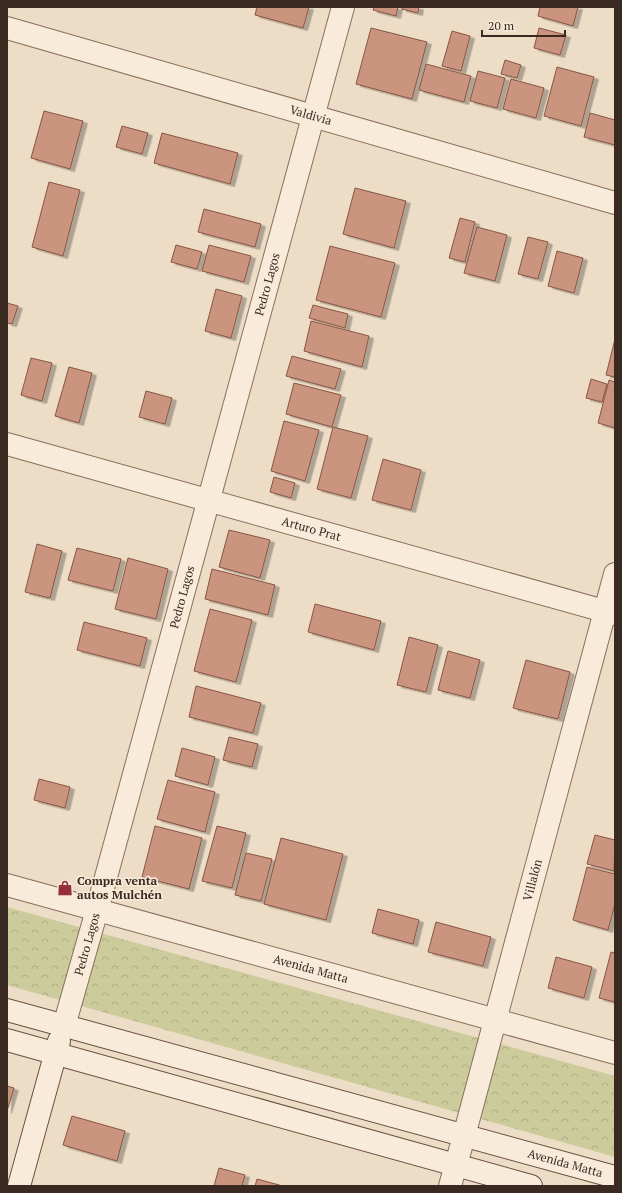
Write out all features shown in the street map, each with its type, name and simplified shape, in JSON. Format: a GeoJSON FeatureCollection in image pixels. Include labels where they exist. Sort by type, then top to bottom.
{"type":"FeatureCollection","features":[{"type":"Feature","properties":{"kind":"street","name":"Pedro Lagos"},"geometry":{"type":"LineString","coordinates":[[19,1186],[97,910],[343,7]]}},
{"type":"Feature","properties":{"kind":"street","name":"Valdivia"},"geometry":{"type":"LineString","coordinates":[[7,28],[615,203]]}},
{"type":"Feature","properties":{"kind":"street","name":"Arturo Prat"},"geometry":{"type":"LineString","coordinates":[[7,444],[610,613]]}},
{"type":"Feature","properties":{"kind":"street","name":"Villalón"},"geometry":{"type":"LineString","coordinates":[[450,1186],[610,613],[615,574]]}},
{"type":"Feature","properties":{"kind":"street","name":"Avenida Matta"},"geometry":{"type":"LineString","coordinates":[[7,884],[615,1053]]}},
{"type":"Feature","properties":{"kind":"street","name":"Avenida Matta"},"geometry":{"type":"LineString","coordinates":[[7,1010],[615,1177]]}},
{"type":"Feature","properties":{"kind":"street"},"geometry":{"type":"LineString","coordinates":[[7,1040],[531,1186]]}},
{"type":"Feature","properties":{"kind":"green space"},"geometry":{"type":"Polygon","coordinates":[[[7,907],[615,1076],[615,1157],[7,985],[7,907]]]}},
{"type":"Feature","properties":{"kind":"building"},"geometry":{"type":"Polygon","coordinates":[[[257,7],[309,7],[303,28],[255,15],[257,7]]]}},
{"type":"Feature","properties":{"kind":"building"},"geometry":{"type":"Polygon","coordinates":[[[374,7],[398,7],[396,16],[373,10],[374,7]]]}},
{"type":"Feature","properties":{"kind":"building"},"geometry":{"type":"Polygon","coordinates":[[[402,7],[419,7],[418,13],[402,9],[402,7]]]}},
{"type":"Feature","properties":{"kind":"building"},"geometry":{"type":"Polygon","coordinates":[[[540,7],[578,7],[573,26],[538,16],[540,7]]]}},
{"type":"Feature","properties":{"kind":"building"},"geometry":{"type":"Polygon","coordinates":[[[371,28],[427,42],[412,99],[356,84],[371,28]]]}},
{"type":"Feature","properties":{"kind":"building"},"geometry":{"type":"Polygon","coordinates":[[[539,28],[566,35],[560,55],[534,48],[539,28]]]}},
{"type":"Feature","properties":{"kind":"building"},"geometry":{"type":"Polygon","coordinates":[[[452,31],[470,36],[461,71],[442,66],[452,31]]]}},
{"type":"Feature","properties":{"kind":"building"},"geometry":{"type":"Polygon","coordinates":[[[505,60],[521,65],[517,78],[501,74],[505,60]]]}},
{"type":"Feature","properties":{"kind":"building"},"geometry":{"type":"Polygon","coordinates":[[[426,64],[471,76],[464,102],[419,90],[426,64]]]}},
{"type":"Feature","properties":{"kind":"building"},"geometry":{"type":"Polygon","coordinates":[[[557,67],[594,77],[581,126],[544,116],[557,67]]]}},
{"type":"Feature","properties":{"kind":"building"},"geometry":{"type":"Polygon","coordinates":[[[478,71],[505,78],[497,108],[470,101],[478,71]]]}},
{"type":"Feature","properties":{"kind":"building"},"geometry":{"type":"Polygon","coordinates":[[[511,79],[544,88],[536,118],[503,109],[511,79]]]}},
{"type":"Feature","properties":{"kind":"building"},"geometry":{"type":"Polygon","coordinates":[[[44,111],[83,121],[70,169],[31,158],[44,111]]]}},
{"type":"Feature","properties":{"kind":"building"},"geometry":{"type":"Polygon","coordinates":[[[590,113],[615,120],[615,145],[584,137],[590,113]]]}},
{"type":"Feature","properties":{"kind":"building"},"geometry":{"type":"Polygon","coordinates":[[[122,126],[148,133],[142,154],[116,147],[122,126]]]}},
{"type":"Feature","properties":{"kind":"building"},"geometry":{"type":"Polygon","coordinates":[[[162,133],[238,153],[230,184],[154,163],[162,133]]]}},
{"type":"Feature","properties":{"kind":"building"},"geometry":{"type":"Polygon","coordinates":[[[49,182],[80,190],[63,256],[32,247],[49,182]]]}},
{"type":"Feature","properties":{"kind":"building"},"geometry":{"type":"Polygon","coordinates":[[[355,188],[406,201],[394,248],[343,234],[355,188]]]}},
{"type":"Feature","properties":{"kind":"building"},"geometry":{"type":"Polygon","coordinates":[[[204,209],[261,224],[255,247],[198,232],[204,209]]]}},
{"type":"Feature","properties":{"kind":"building"},"geometry":{"type":"Polygon","coordinates":[[[460,218],[475,222],[465,262],[449,258],[460,218]]]}},
{"type":"Feature","properties":{"kind":"building"},"geometry":{"type":"Polygon","coordinates":[[[477,227],[507,235],[495,281],[464,273],[477,227]]]}},
{"type":"Feature","properties":{"kind":"building"},"geometry":{"type":"Polygon","coordinates":[[[528,237],[548,242],[538,279],[518,274],[528,237]]]}},
{"type":"Feature","properties":{"kind":"building"},"geometry":{"type":"Polygon","coordinates":[[[176,245],[202,252],[197,269],[171,262],[176,245]]]}},
{"type":"Feature","properties":{"kind":"building"},"geometry":{"type":"Polygon","coordinates":[[[209,245],[251,256],[244,282],[202,271],[209,245]]]}},
{"type":"Feature","properties":{"kind":"building"},"geometry":{"type":"Polygon","coordinates":[[[330,246],[395,263],[381,317],[316,300],[330,246]]]}},
{"type":"Feature","properties":{"kind":"building"},"geometry":{"type":"Polygon","coordinates":[[[557,251],[583,258],[574,293],[548,286],[557,251]]]}},
{"type":"Feature","properties":{"kind":"building"},"geometry":{"type":"Polygon","coordinates":[[[216,289],[242,296],[231,338],[205,331],[216,289]]]}},
{"type":"Feature","properties":{"kind":"building"},"geometry":{"type":"Polygon","coordinates":[[[7,303],[18,306],[12,324],[7,323],[7,303]]]}},
{"type":"Feature","properties":{"kind":"building"},"geometry":{"type":"Polygon","coordinates":[[[313,305],[348,314],[345,328],[309,318],[313,305]]]}},
{"type":"Feature","properties":{"kind":"building"},"geometry":{"type":"Polygon","coordinates":[[[311,321],[369,336],[362,367],[304,351],[311,321]]]}},
{"type":"Feature","properties":{"kind":"building"},"geometry":{"type":"Polygon","coordinates":[[[615,339],[615,377],[606,375],[615,339]]]}},
{"type":"Feature","properties":{"kind":"building"},"geometry":{"type":"Polygon","coordinates":[[[292,356],[341,369],[335,389],[286,376],[292,356]]]}},
{"type":"Feature","properties":{"kind":"building"},"geometry":{"type":"Polygon","coordinates":[[[31,358],[52,363],[42,401],[21,395],[31,358]]]}},
{"type":"Feature","properties":{"kind":"building"},"geometry":{"type":"Polygon","coordinates":[[[69,367],[92,373],[79,423],[55,416],[69,367]]]}},
{"type":"Feature","properties":{"kind":"building"},"geometry":{"type":"Polygon","coordinates":[[[591,379],[607,384],[602,402],[586,398],[591,379]]]}},
{"type":"Feature","properties":{"kind":"building"},"geometry":{"type":"Polygon","coordinates":[[[609,380],[615,382],[615,428],[598,423],[609,380]]]}},
{"type":"Feature","properties":{"kind":"building"},"geometry":{"type":"Polygon","coordinates":[[[294,383],[341,395],[332,427],[286,414],[294,383]]]}},
{"type":"Feature","properties":{"kind":"building"},"geometry":{"type":"Polygon","coordinates":[[[146,391],[172,398],[165,424],[139,417],[146,391]]]}},
{"type":"Feature","properties":{"kind":"building"},"geometry":{"type":"Polygon","coordinates":[[[284,421],[319,430],[305,481],[271,471],[284,421]]]}},
{"type":"Feature","properties":{"kind":"building"},"geometry":{"type":"Polygon","coordinates":[[[333,427],[368,436],[351,498],[317,489],[333,427]]]}},
{"type":"Feature","properties":{"kind":"building"},"geometry":{"type":"Polygon","coordinates":[[[383,459],[421,470],[411,510],[372,500],[383,459]]]}},
{"type":"Feature","properties":{"kind":"building"},"geometry":{"type":"Polygon","coordinates":[[[274,477],[295,483],[291,498],[270,492],[274,477]]]}},
{"type":"Feature","properties":{"kind":"building"},"geometry":{"type":"Polygon","coordinates":[[[229,530],[270,540],[260,578],[219,567],[229,530]]]}},
{"type":"Feature","properties":{"kind":"building"},"geometry":{"type":"Polygon","coordinates":[[[37,544],[62,551],[50,598],[25,592],[37,544]]]}},
{"type":"Feature","properties":{"kind":"building"},"geometry":{"type":"Polygon","coordinates":[[[77,548],[121,559],[113,591],[68,580],[77,548]]]}},
{"type":"Feature","properties":{"kind":"building"},"geometry":{"type":"Polygon","coordinates":[[[128,558],[168,569],[156,619],[115,609],[128,558]]]}},
{"type":"Feature","properties":{"kind":"building"},"geometry":{"type":"Polygon","coordinates":[[[212,569],[275,585],[268,615],[205,599],[212,569]]]}},
{"type":"Feature","properties":{"kind":"building"},"geometry":{"type":"Polygon","coordinates":[[[315,604],[381,621],[374,650],[308,632],[315,604]]]}},
{"type":"Feature","properties":{"kind":"building"},"geometry":{"type":"Polygon","coordinates":[[[210,609],[252,620],[236,682],[194,671],[210,609]]]}},
{"type":"Feature","properties":{"kind":"building"},"geometry":{"type":"Polygon","coordinates":[[[84,622],[147,638],[140,666],[77,650],[84,622]]]}},
{"type":"Feature","properties":{"kind":"building"},"geometry":{"type":"Polygon","coordinates":[[[409,637],[438,645],[426,692],[397,685],[409,637]]]}},
{"type":"Feature","properties":{"kind":"building"},"geometry":{"type":"Polygon","coordinates":[[[448,651],[480,660],[470,698],[438,690],[448,651]]]}},
{"type":"Feature","properties":{"kind":"building"},"geometry":{"type":"Polygon","coordinates":[[[526,660],[570,672],[558,719],[513,708],[526,660]]]}},
{"type":"Feature","properties":{"kind":"building"},"geometry":{"type":"Polygon","coordinates":[[[196,686],[261,703],[253,733],[189,717],[196,686]]]}},
{"type":"Feature","properties":{"kind":"building"},"geometry":{"type":"Polygon","coordinates":[[[229,737],[258,744],[252,767],[223,760],[229,737]]]}},
{"type":"Feature","properties":{"kind":"building"},"geometry":{"type":"Polygon","coordinates":[[[182,748],[215,757],[208,785],[175,776],[182,748]]]}},
{"type":"Feature","properties":{"kind":"building"},"geometry":{"type":"Polygon","coordinates":[[[39,779],[70,787],[65,808],[34,800],[39,779]]]}},
{"type":"Feature","properties":{"kind":"building"},"geometry":{"type":"Polygon","coordinates":[[[168,780],[215,792],[205,832],[157,819],[168,780]]]}},
{"type":"Feature","properties":{"kind":"building"},"geometry":{"type":"Polygon","coordinates":[[[155,826],[202,838],[189,889],[142,877],[155,826]]]}},
{"type":"Feature","properties":{"kind":"building"},"geometry":{"type":"Polygon","coordinates":[[[217,826],[246,833],[232,888],[202,881],[217,826]]]}},
{"type":"Feature","properties":{"kind":"building"},"geometry":{"type":"Polygon","coordinates":[[[595,835],[615,840],[614,871],[587,864],[595,835]]]}},
{"type":"Feature","properties":{"kind":"building"},"geometry":{"type":"Polygon","coordinates":[[[281,838],[343,854],[326,920],[264,904],[281,838]]]}},
{"type":"Feature","properties":{"kind":"building"},"geometry":{"type":"Polygon","coordinates":[[[246,853],[272,859],[261,901],[235,895],[246,853]]]}},
{"type":"Feature","properties":{"kind":"building"},"geometry":{"type":"Polygon","coordinates":[[[587,867],[615,874],[615,904],[608,930],[573,920],[587,867]]]}},
{"type":"Feature","properties":{"kind":"building"},"geometry":{"type":"Polygon","coordinates":[[[378,909],[419,920],[413,944],[372,933],[378,909]]]}},
{"type":"Feature","properties":{"kind":"building"},"geometry":{"type":"Polygon","coordinates":[[[436,922],[491,937],[483,966],[428,952],[436,922]]]}},
{"type":"Feature","properties":{"kind":"building"},"geometry":{"type":"Polygon","coordinates":[[[611,952],[615,953],[615,1002],[599,998],[611,952]]]}},
{"type":"Feature","properties":{"kind":"building"},"geometry":{"type":"Polygon","coordinates":[[[556,957],[592,967],[584,998],[548,988],[556,957]]]}},
{"type":"Feature","properties":{"kind":"building"},"geometry":{"type":"Polygon","coordinates":[[[7,1086],[14,1088],[7,1111],[7,1086]]]}},
{"type":"Feature","properties":{"kind":"building"},"geometry":{"type":"Polygon","coordinates":[[[72,1116],[125,1131],[117,1161],[63,1145],[72,1116]]]}},
{"type":"Feature","properties":{"kind":"building"},"geometry":{"type":"Polygon","coordinates":[[[219,1168],[245,1175],[242,1186],[214,1186],[219,1168]]]}},
{"type":"Feature","properties":{"kind":"building"},"geometry":{"type":"Polygon","coordinates":[[[257,1179],[283,1186],[255,1186],[257,1179]]]}},
{"type":"Feature","properties":{"kind":"place","name":"Compra venta autos Mulchén"},"geometry":{"type":"Point","coordinates":[65,888]}}]}
